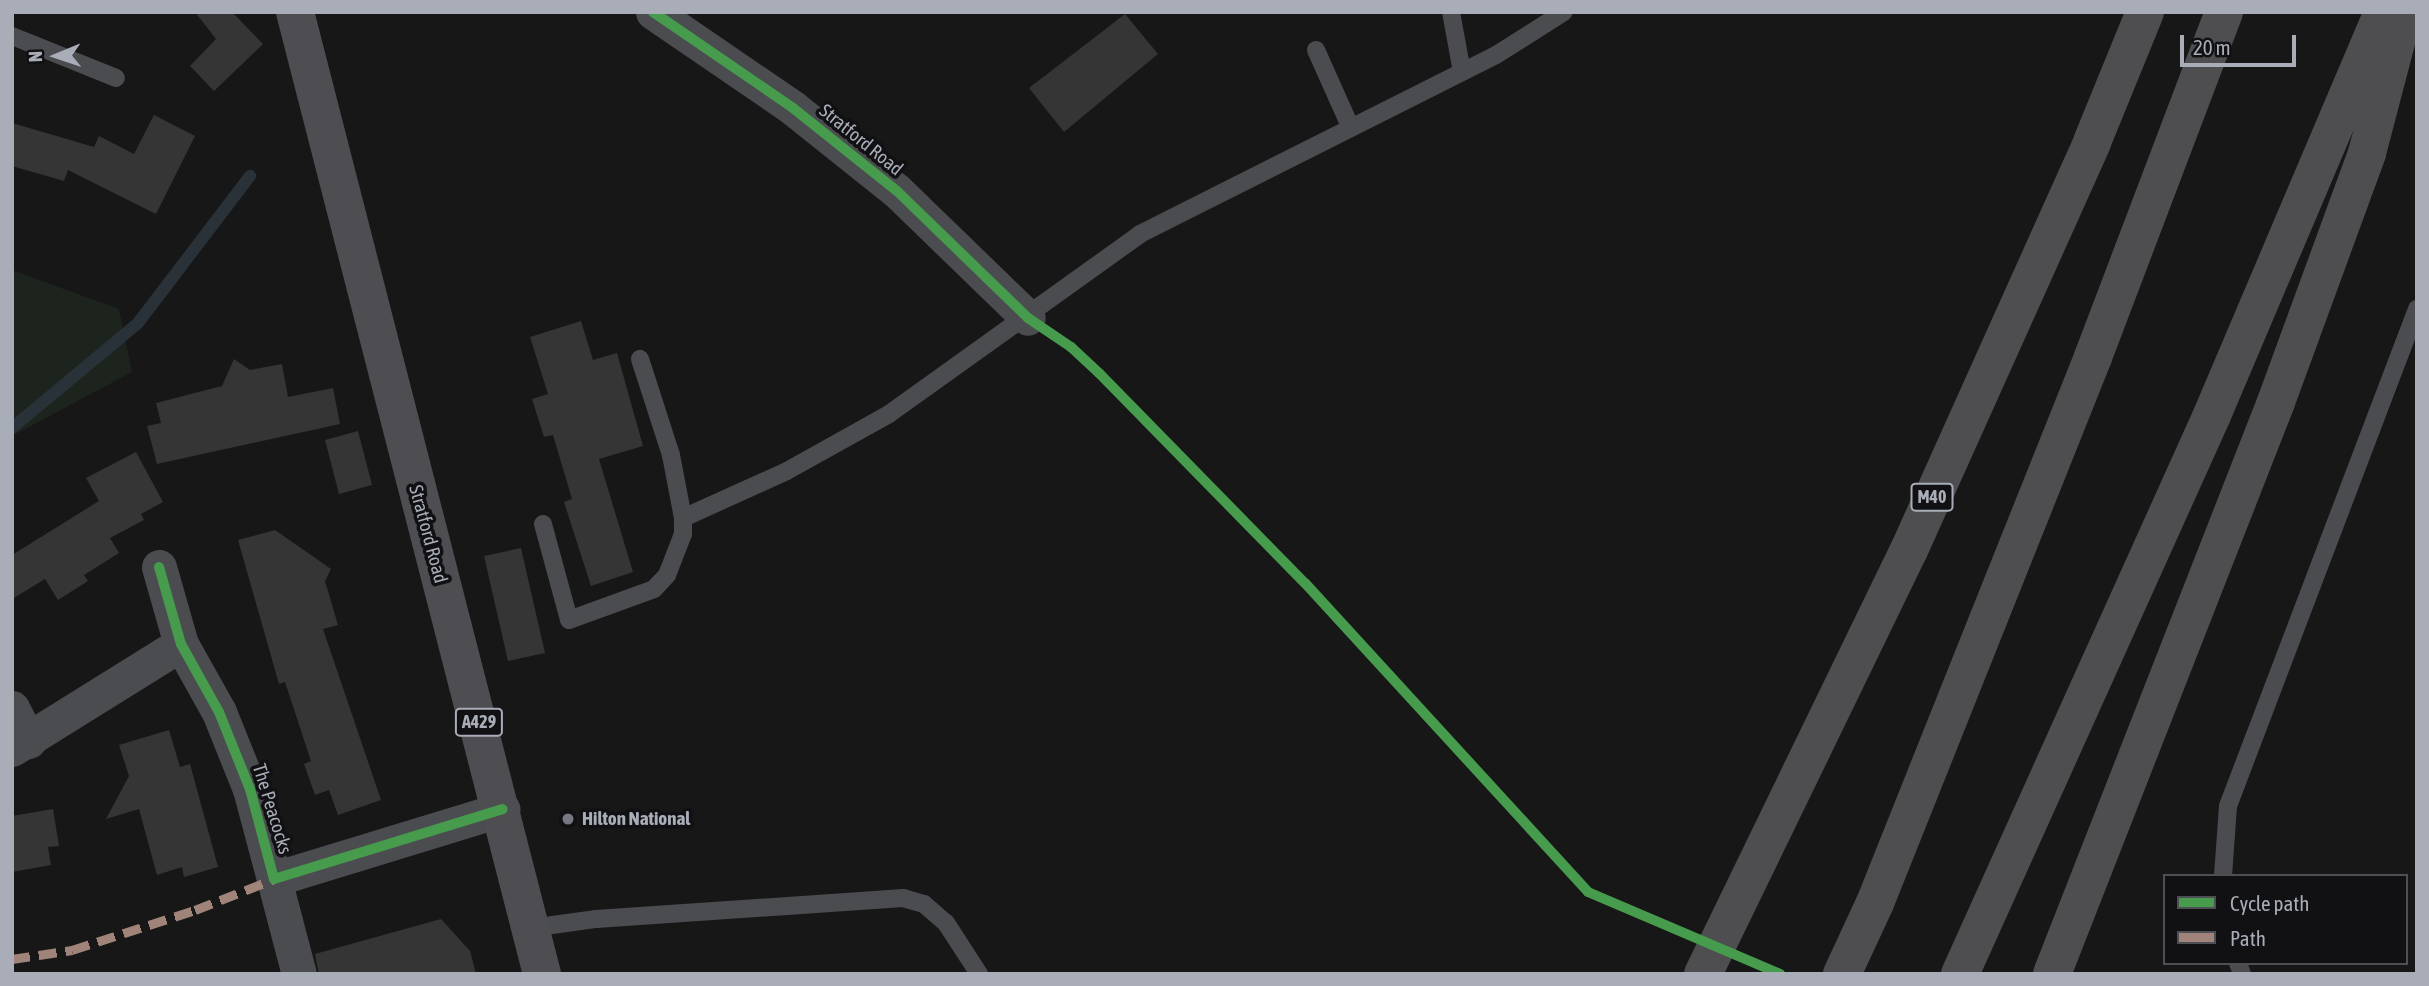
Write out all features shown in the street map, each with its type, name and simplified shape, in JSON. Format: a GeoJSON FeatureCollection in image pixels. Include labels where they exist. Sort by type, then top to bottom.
{"type":"FeatureCollection","features":[{"type":"Feature","properties":{"kind":"highway","name":"Stratford Road"},"geometry":{"type":"LineString","coordinates":[[295,12],[407,460],[503,809],[542,974]]}},
{"type":"Feature","properties":{"kind":"highway","name":"M40"},"geometry":{"type":"LineString","coordinates":[[1703,974],[1909,550],[2092,142],[2145,12]]}},
{"type":"Feature","properties":{"kind":"highway"},"geometry":{"type":"LineString","coordinates":[[1842,974],[1875,903],[2088,369],[2224,12]]}},
{"type":"Feature","properties":{"kind":"highway"},"geometry":{"type":"LineString","coordinates":[[1961,974],[2212,415],[2383,12]]}},
{"type":"Feature","properties":{"kind":"highway"},"geometry":{"type":"LineString","coordinates":[[2052,974],[2281,389],[2367,153],[2404,12]]}},
{"type":"Feature","properties":{"kind":"street","name":"Stratford Road"},"geometry":{"type":"LineString","coordinates":[[653,12],[793,108],[897,191],[1028,318]]}},
{"type":"Feature","properties":{"kind":"street","name":"The Peacocks"},"geometry":{"type":"LineString","coordinates":[[159,568],[181,644],[219,712],[250,789],[299,974]]}},
{"type":"Feature","properties":{"kind":"street"},"geometry":{"type":"LineString","coordinates":[[12,708],[21,745],[181,644]]}},
{"type":"Feature","properties":{"kind":"street","name":"The Peacocks"},"geometry":{"type":"LineString","coordinates":[[274,878],[503,809]]}},
{"type":"Feature","properties":{"kind":"lane"},"geometry":{"type":"LineString","coordinates":[[1451,12],[1462,72]]}},
{"type":"Feature","properties":{"kind":"lane"},"geometry":{"type":"LineString","coordinates":[[683,518],[836,446],[953,372],[1140,234],[1462,72],[1564,12]]}},
{"type":"Feature","properties":{"kind":"lane"},"geometry":{"type":"LineString","coordinates":[[12,36],[116,78]]}},
{"type":"Feature","properties":{"kind":"lane"},"geometry":{"type":"LineString","coordinates":[[1316,50],[1350,126]]}},
{"type":"Feature","properties":{"kind":"lane"},"geometry":{"type":"LineString","coordinates":[[2223,874],[2228,806],[2417,309]]}},
{"type":"Feature","properties":{"kind":"lane"},"geometry":{"type":"LineString","coordinates":[[542,524],[569,620],[654,589],[673,564],[683,518],[671,455],[640,359]]}},
{"type":"Feature","properties":{"kind":"lane"},"geometry":{"type":"LineString","coordinates":[[531,928],[596,919],[903,898],[924,904],[946,923],[979,974]]}},
{"type":"Feature","properties":{"kind":"shaded area"},"geometry":{"type":"Polygon","coordinates":[[[12,270],[119,309],[132,372],[12,436],[12,270]]]}},
{"type":"Feature","properties":{"kind":"building"},"geometry":{"type":"Polygon","coordinates":[[[195,12],[232,12],[263,44],[214,91],[190,66],[216,39],[195,12]]]}},
{"type":"Feature","properties":{"kind":"building"},"geometry":{"type":"Polygon","coordinates":[[[1125,14],[1158,54],[1064,132],[1029,88],[1125,14]]]}},
{"type":"Feature","properties":{"kind":"building"},"geometry":{"type":"Polygon","coordinates":[[[154,115],[195,136],[156,214],[68,170],[64,181],[12,166],[12,123],[94,147],[99,136],[134,154],[154,115]]]}},
{"type":"Feature","properties":{"kind":"building"},"geometry":{"type":"Polygon","coordinates":[[[581,321],[593,360],[617,353],[643,446],[599,459],[633,572],[591,586],[564,502],[572,499],[553,435],[544,437],[532,399],[548,394],[530,337],[581,321]]]}},
{"type":"Feature","properties":{"kind":"building"},"geometry":{"type":"Polygon","coordinates":[[[234,359],[250,370],[282,364],[288,397],[333,388],[340,424],[157,464],[147,426],[161,423],[156,403],[222,386],[234,359]]]}},
{"type":"Feature","properties":{"kind":"building"},"geometry":{"type":"Polygon","coordinates":[[[358,431],[372,485],[339,494],[325,440],[358,431]]]}},
{"type":"Feature","properties":{"kind":"building"},"geometry":{"type":"Polygon","coordinates":[[[136,452],[163,502],[141,514],[144,520],[110,538],[119,553],[84,575],[88,581],[58,600],[45,579],[12,599],[12,555],[99,501],[86,478],[136,452]]]}},
{"type":"Feature","properties":{"kind":"building"},"geometry":{"type":"Polygon","coordinates":[[[275,530],[331,569],[325,581],[338,625],[323,629],[381,800],[338,815],[329,790],[315,795],[304,764],[311,761],[285,682],[279,684],[238,540],[275,530]]]}},
{"type":"Feature","properties":{"kind":"building"},"geometry":{"type":"Polygon","coordinates":[[[521,548],[545,653],[508,661],[484,556],[521,548]]]}},
{"type":"Feature","properties":{"kind":"building"},"geometry":{"type":"Polygon","coordinates":[[[169,730],[180,767],[190,764],[218,867],[184,877],[182,867],[157,875],[139,809],[106,819],[129,776],[119,745],[169,730]]]}},
{"type":"Feature","properties":{"kind":"building"},"geometry":{"type":"Polygon","coordinates":[[[53,809],[59,846],[48,847],[51,865],[12,872],[12,816],[53,809]]]}},
{"type":"Feature","properties":{"kind":"building"},"geometry":{"type":"Polygon","coordinates":[[[441,919],[470,951],[476,974],[319,974],[315,954],[441,919]]]}},
{"type":"Feature","properties":{"kind":"waterway"},"geometry":{"type":"LineString","coordinates":[[12,428],[138,323],[250,176]]}},
{"type":"Feature","properties":{"kind":"marked path"},"geometry":{"type":"LineString","coordinates":[[12,959],[72,950],[195,910],[274,879]]}},
{"type":"Feature","properties":{"kind":"cycle path"},"geometry":{"type":"LineString","coordinates":[[653,12],[793,108],[897,191],[1028,318],[1071,347],[1099,373],[1305,583],[1588,892],[1780,974]]}},
{"type":"Feature","properties":{"kind":"cycle path"},"geometry":{"type":"LineString","coordinates":[[159,567],[181,644],[219,712],[250,789],[274,879],[503,809]]}},
{"type":"Feature","properties":{"kind":"place","name":"Hilton National"},"geometry":{"type":"Point","coordinates":[568,819]}}]}
